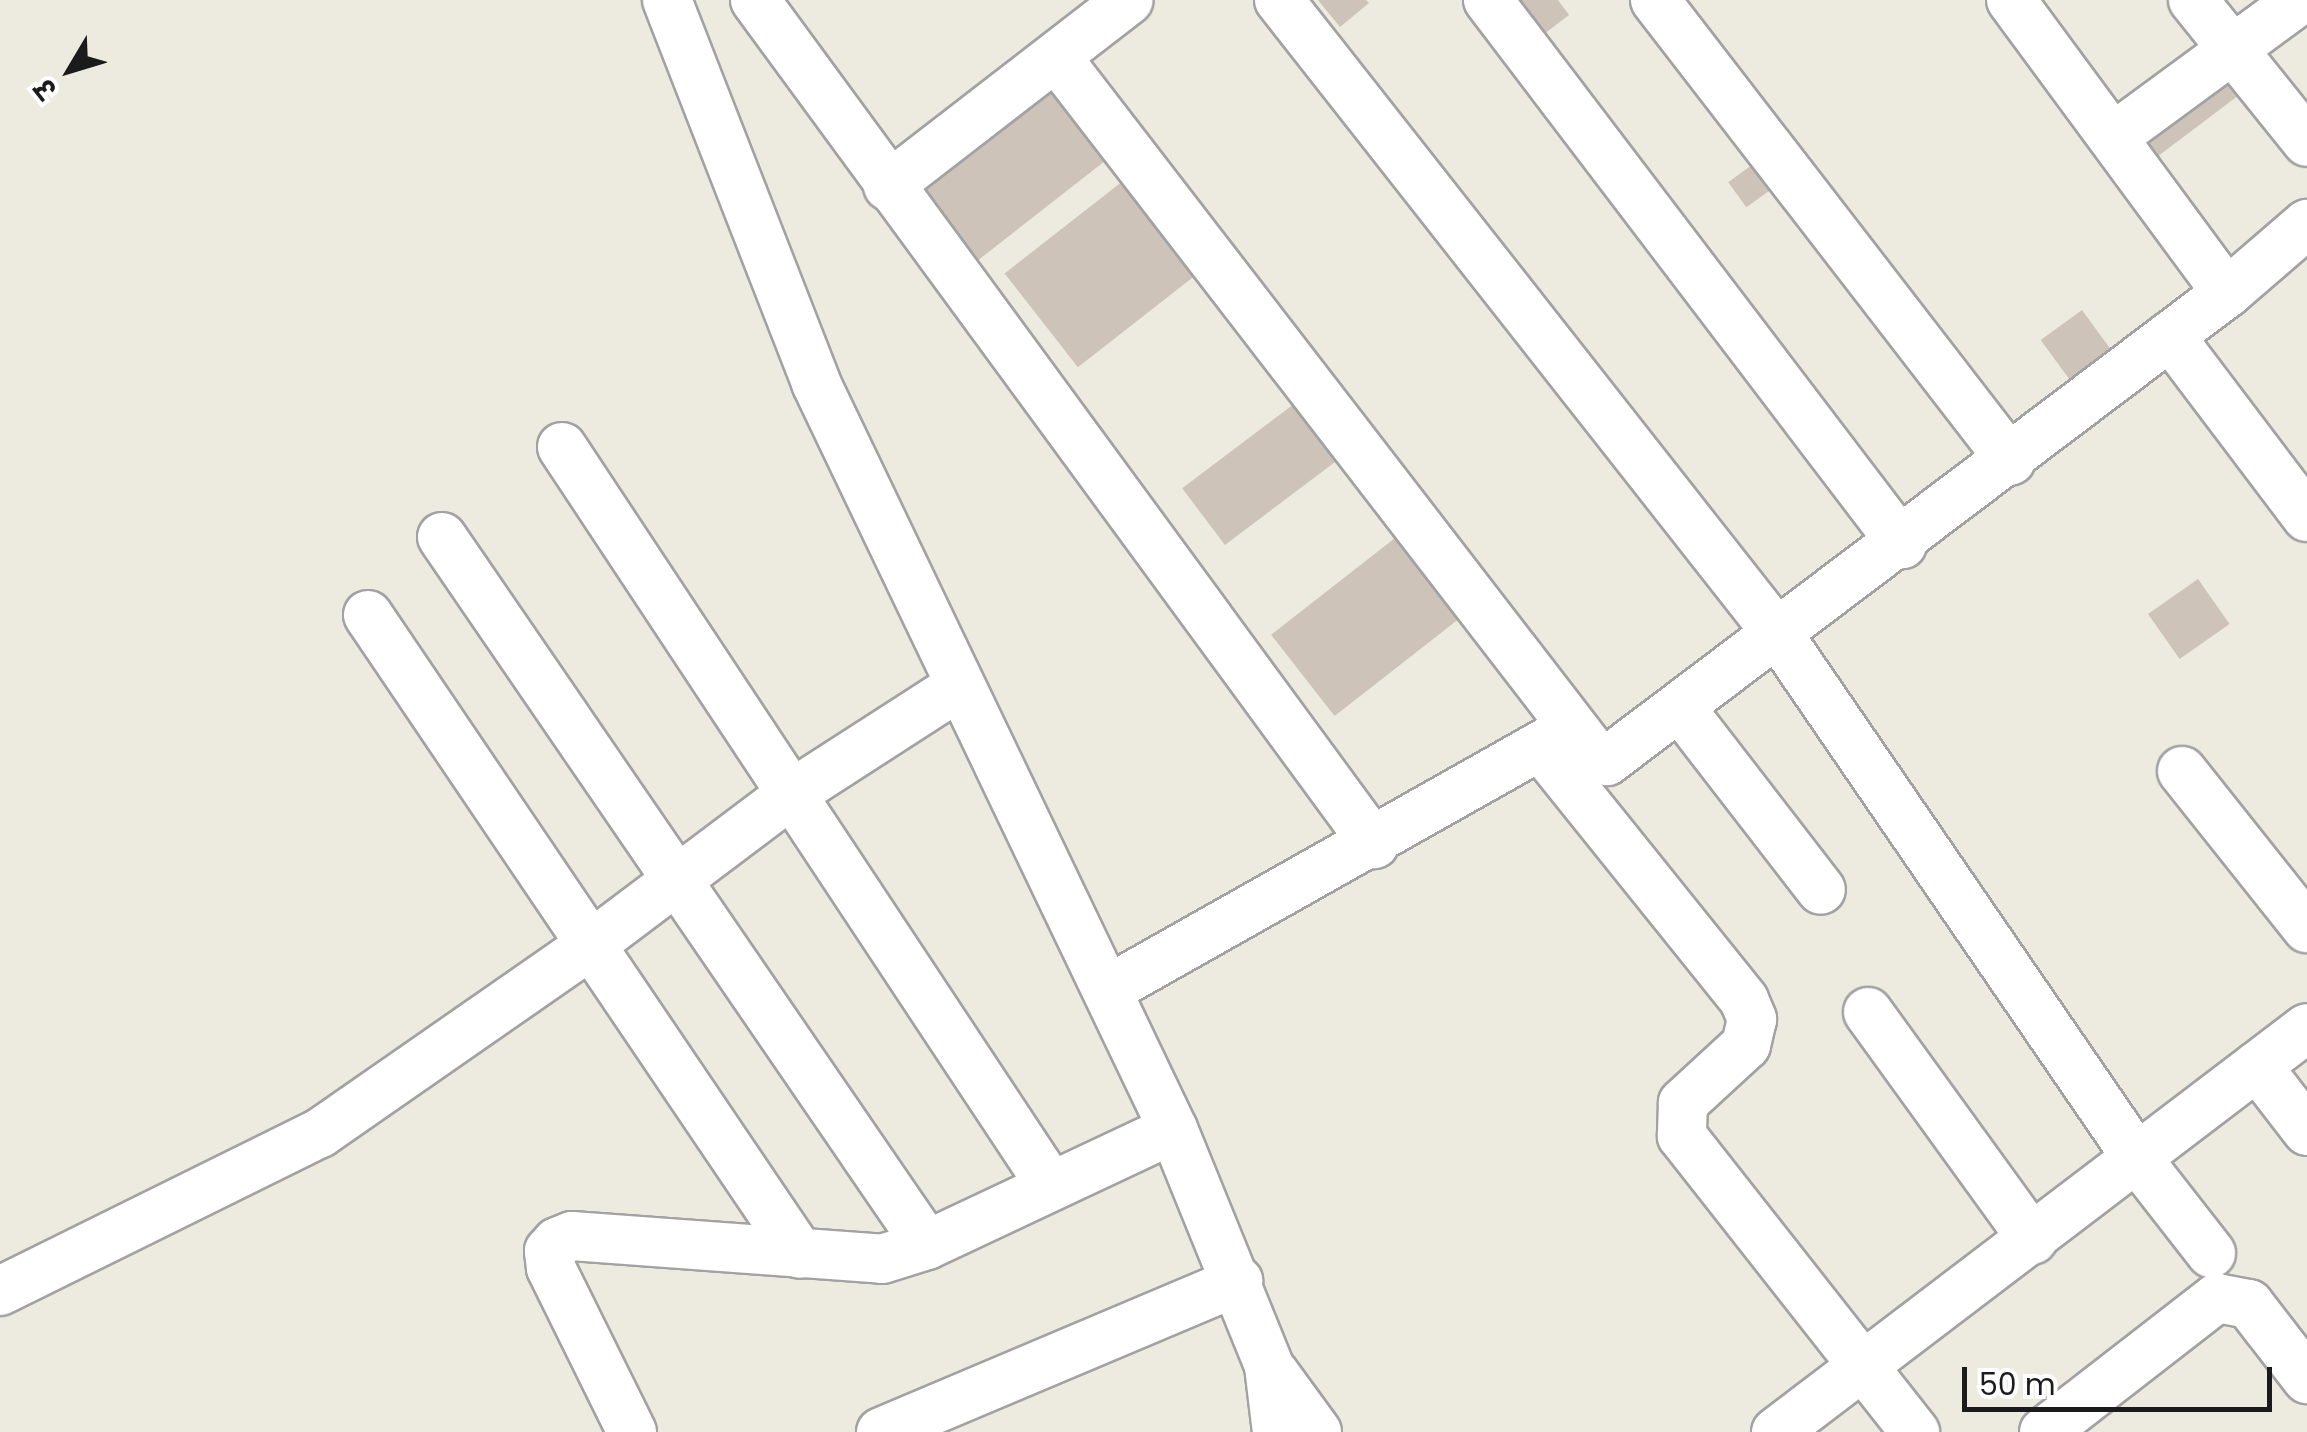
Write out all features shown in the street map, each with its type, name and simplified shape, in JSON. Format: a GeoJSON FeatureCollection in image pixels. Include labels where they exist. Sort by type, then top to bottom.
{"type":"FeatureCollection","features":[{"type":"Feature","properties":{"kind":"street"},"geometry":{"type":"LineString","coordinates":[[667,0],[770,279],[960,686],[1110,989],[1238,1280],[1268,1366],[1278,1432]]}},
{"type":"Feature","properties":{"kind":"street"},"geometry":{"type":"LineString","coordinates":[[754,0],[1064,428],[1155,539],[1374,844]]}},
{"type":"Feature","properties":{"kind":"street"},"geometry":{"type":"LineString","coordinates":[[888,186],[1130,0]]}},
{"type":"Feature","properties":{"kind":"street"},"geometry":{"type":"LineString","coordinates":[[1279,0],[1780,637],[2139,1161],[2211,1253]]}},
{"type":"Feature","properties":{"kind":"street"},"geometry":{"type":"LineString","coordinates":[[1488,0],[1902,544]]}},
{"type":"Feature","properties":{"kind":"street"},"geometry":{"type":"LineString","coordinates":[[1655,0],[2011,461]]}},
{"type":"Feature","properties":{"kind":"street"},"geometry":{"type":"LineString","coordinates":[[2011,0],[2116,135],[2226,294]]}},
{"type":"Feature","properties":{"kind":"street"},"geometry":{"type":"LineString","coordinates":[[2193,0],[2307,142]]}},
{"type":"Feature","properties":{"kind":"street"},"geometry":{"type":"LineString","coordinates":[[2116,135],[2300,0]]}},
{"type":"Feature","properties":{"kind":"street"},"geometry":{"type":"LineString","coordinates":[[1057,58],[1556,737],[1744,1000],[1753,1032],[1683,1103],[1678,1118],[1682,1136],[1915,1432]]}},
{"type":"Feature","properties":{"kind":"street"},"geometry":{"type":"LineString","coordinates":[[1556,737],[1607,761],[1780,637],[2226,294],[2300,248]]}},
{"type":"Feature","properties":{"kind":"street"},"geometry":{"type":"LineString","coordinates":[[2170,336],[2307,517]]}},
{"type":"Feature","properties":{"kind":"street"},"geometry":{"type":"LineString","coordinates":[[562,446],[1051,1186]]}},
{"type":"Feature","properties":{"kind":"street"},"geometry":{"type":"LineString","coordinates":[[442,537],[680,878],[927,1244]]}},
{"type":"Feature","properties":{"kind":"street"},"geometry":{"type":"LineString","coordinates":[[368,615],[588,946],[800,1254]]}},
{"type":"Feature","properties":{"kind":"street"},"geometry":{"type":"LineString","coordinates":[[0,1291],[320,1133],[588,946],[790,795],[960,686]]}},
{"type":"Feature","properties":{"kind":"street"},"geometry":{"type":"LineString","coordinates":[[1682,710],[1821,890]]}},
{"type":"Feature","properties":{"kind":"street"},"geometry":{"type":"LineString","coordinates":[[1110,989],[1374,844],[1556,737]]}},
{"type":"Feature","properties":{"kind":"street"},"geometry":{"type":"LineString","coordinates":[[2182,772],[2307,928]]}},
{"type":"Feature","properties":{"kind":"street"},"geometry":{"type":"LineString","coordinates":[[1868,1012],[2033,1240]]}},
{"type":"Feature","properties":{"kind":"street"},"geometry":{"type":"LineString","coordinates":[[1776,1432],[2139,1161],[2307,1028]]}},
{"type":"Feature","properties":{"kind":"street"},"geometry":{"type":"LineString","coordinates":[[2257,1066],[2307,1131]]}},
{"type":"Feature","properties":{"kind":"street"},"geometry":{"type":"LineString","coordinates":[[632,1432],[552,1268],[549,1251],[557,1242],[572,1236],[882,1259],[927,1244],[1173,1129]]}},
{"type":"Feature","properties":{"kind":"street"},"geometry":{"type":"LineString","coordinates":[[881,1432],[1238,1280]]}},
{"type":"Feature","properties":{"kind":"street"},"geometry":{"type":"LineString","coordinates":[[2044,1432],[2217,1298],[2249,1304],[2307,1380]]}},
{"type":"Feature","properties":{"kind":"street"},"geometry":{"type":"LineString","coordinates":[[1268,1366],[1317,1432]]}},
{"type":"Feature","properties":{"kind":"building"},"geometry":{"type":"Polygon","coordinates":[[[1318,0],[1366,0],[1369,3],[1340,27],[1318,0]]]}},
{"type":"Feature","properties":{"kind":"building"},"geometry":{"type":"Polygon","coordinates":[[[1498,0],[1558,0],[1569,15],[1531,44],[1498,0]]]}},
{"type":"Feature","properties":{"kind":"building"},"geometry":{"type":"Polygon","coordinates":[[[2237,64],[2253,85],[2151,161],[2136,140],[2237,64]]]}},
{"type":"Feature","properties":{"kind":"building"},"geometry":{"type":"Polygon","coordinates":[[[1053,90],[1107,159],[979,260],[925,190],[1053,90]]]}},
{"type":"Feature","properties":{"kind":"building"},"geometry":{"type":"Polygon","coordinates":[[[1763,157],[1781,182],[1746,207],[1728,182],[1763,157]]]}},
{"type":"Feature","properties":{"kind":"building"},"geometry":{"type":"Polygon","coordinates":[[[1137,170],[1210,264],[1078,367],[1005,273],[1137,170]]]}},
{"type":"Feature","properties":{"kind":"building"},"geometry":{"type":"Polygon","coordinates":[[[2082,310],[2116,356],[2074,386],[2041,340],[2082,310]]]}},
{"type":"Feature","properties":{"kind":"building"},"geometry":{"type":"Polygon","coordinates":[[[1302,398],[1345,455],[1225,545],[1182,488],[1302,398]]]}},
{"type":"Feature","properties":{"kind":"building"},"geometry":{"type":"Polygon","coordinates":[[[1413,524],[1476,605],[1335,716],[1271,635],[1413,524]]]}},
{"type":"Feature","properties":{"kind":"building"},"geometry":{"type":"Polygon","coordinates":[[[2198,579],[2230,624],[2180,659],[2148,614],[2198,579]]]}}]}
